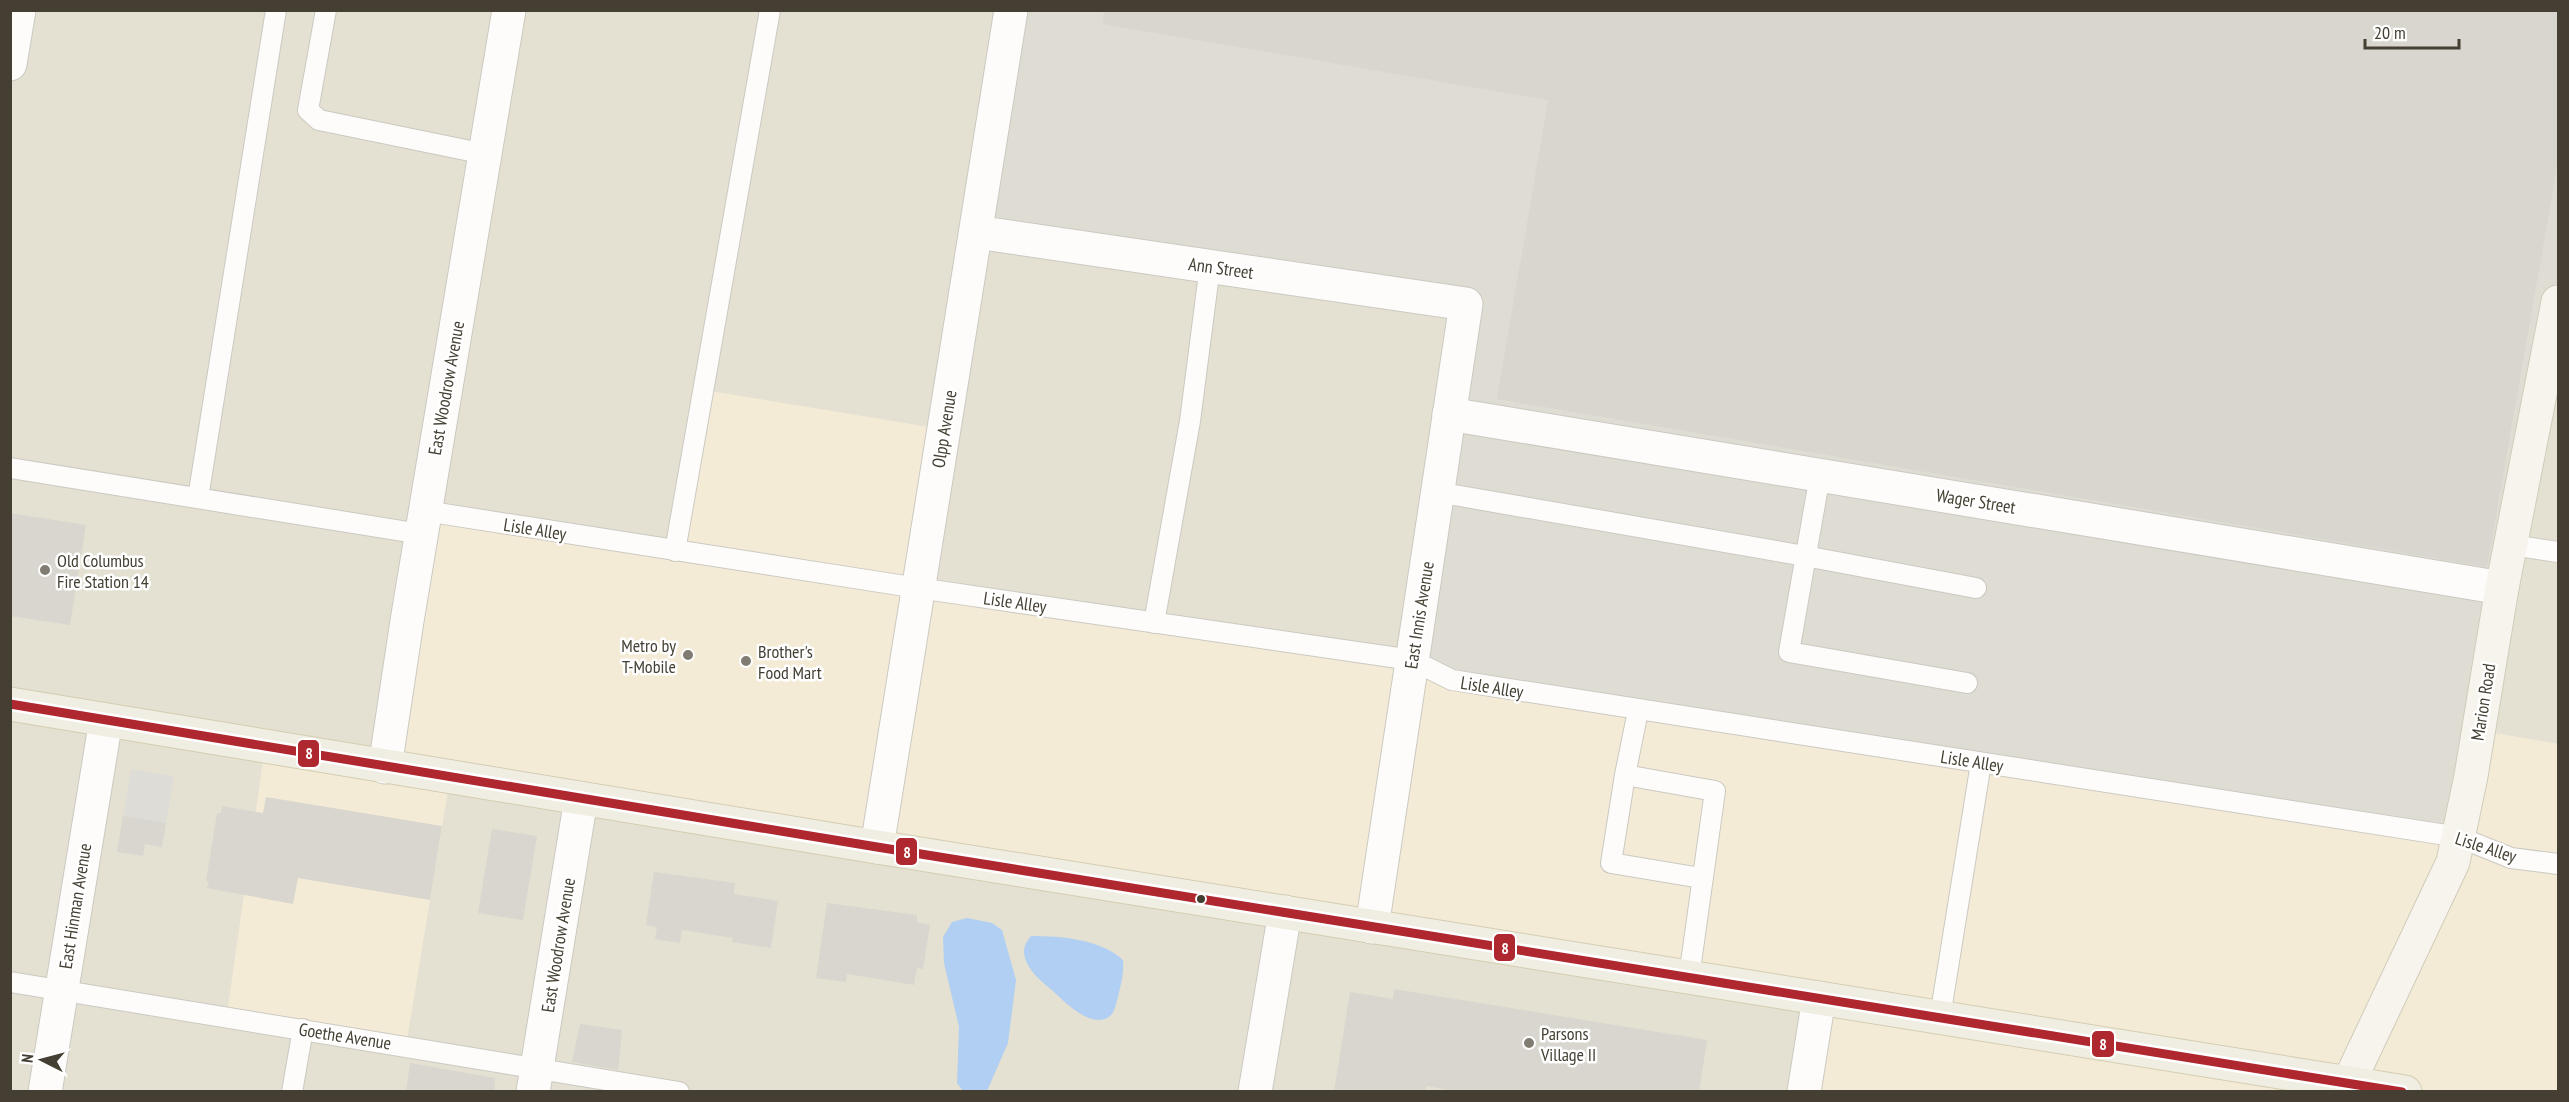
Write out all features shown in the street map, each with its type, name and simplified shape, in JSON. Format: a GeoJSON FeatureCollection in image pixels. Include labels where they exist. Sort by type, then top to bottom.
{"type":"FeatureCollection","features":[{"type":"Feature","properties":{"kind":"main road"},"geometry":{"type":"LineString","coordinates":[[10,704],[581,799],[1940,1017],[2348,1087],[2405,1092]]}},
{"type":"Feature","properties":{"kind":"street"},"geometry":{"type":"LineString","coordinates":[[10,64],[20,10]]}},
{"type":"Feature","properties":{"kind":"street","name":"Olpp Avenue"},"geometry":{"type":"LineString","coordinates":[[877,847],[1011,10]]}},
{"type":"Feature","properties":{"kind":"street","name":"East Woodrow Avenue"},"geometry":{"type":"LineString","coordinates":[[385,767],[423,522],[508,11]]}},
{"type":"Feature","properties":{"kind":"street","name":"Ann Street"},"geometry":{"type":"LineString","coordinates":[[976,232],[1466,304]]}},
{"type":"Feature","properties":{"kind":"street","name":"East Innis Avenue"},"geometry":{"type":"LineString","coordinates":[[1372,927],[1466,304]]}},
{"type":"Feature","properties":{"kind":"street","name":"Marion Road"},"geometry":{"type":"LineString","coordinates":[[2348,1087],[2443,885],[2459,837],[2502,588],[2557,318]]}},
{"type":"Feature","properties":{"kind":"street","name":"Wager Street"},"geometry":{"type":"LineString","coordinates":[[1449,414],[2502,588]]}},
{"type":"Feature","properties":{"kind":"street","name":"East Hinman Avenue"},"geometry":{"type":"LineString","coordinates":[[45,1092],[106,720]]}},
{"type":"Feature","properties":{"kind":"street","name":"East Woodrow Avenue"},"geometry":{"type":"LineString","coordinates":[[535,1079],[581,799]]}},
{"type":"Feature","properties":{"kind":"street"},"geometry":{"type":"LineString","coordinates":[[1255,1092],[1285,912]]}},
{"type":"Feature","properties":{"kind":"street"},"geometry":{"type":"LineString","coordinates":[[1804,1092],[1819,998]]}},
{"type":"Feature","properties":{"kind":"lane"},"geometry":{"type":"LineString","coordinates":[[198,498],[276,10]]}},
{"type":"Feature","properties":{"kind":"lane"},"geometry":{"type":"LineString","coordinates":[[326,10],[308,110],[312,115],[319,120],[485,154]]}},
{"type":"Feature","properties":{"kind":"lane"},"geometry":{"type":"LineString","coordinates":[[675,550],[770,10]]}},
{"type":"Feature","properties":{"kind":"lane"},"geometry":{"type":"LineString","coordinates":[[1154,622],[1190,421],[1210,266]]}},
{"type":"Feature","properties":{"kind":"lane","name":"Lisle Alley"},"geometry":{"type":"LineString","coordinates":[[10,468],[198,498],[675,550],[1412,660],[1452,680],[1638,711],[2459,837],[2511,858],[2559,864]]}},
{"type":"Feature","properties":{"kind":"lane"},"geometry":{"type":"LineString","coordinates":[[1820,475],[1789,652],[1967,683]]}},
{"type":"Feature","properties":{"kind":"lane"},"geometry":{"type":"LineString","coordinates":[[1437,492],[1976,588]]}},
{"type":"Feature","properties":{"kind":"lane"},"geometry":{"type":"LineString","coordinates":[[2512,545],[2559,552]]}},
{"type":"Feature","properties":{"kind":"lane"},"geometry":{"type":"LineString","coordinates":[[1638,711],[1611,863],[1701,878]]}},
{"type":"Feature","properties":{"kind":"lane"},"geometry":{"type":"LineString","coordinates":[[1940,1017],[1981,763]]}},
{"type":"Feature","properties":{"kind":"lane"},"geometry":{"type":"LineString","coordinates":[[1625,776],[1715,791],[1701,878],[1689,977]]}},
{"type":"Feature","properties":{"kind":"lane","name":"Goethe Avenue"},"geometry":{"type":"LineString","coordinates":[[10,982],[303,1029],[535,1079],[679,1092]]}},
{"type":"Feature","properties":{"kind":"lane"},"geometry":{"type":"LineString","coordinates":[[292,1092],[303,1029]]}},
{"type":"Feature","properties":{"kind":"shaded area"},"geometry":{"type":"Polygon","coordinates":[[[10,11],[1008,11],[1464,314],[1407,667],[675,546],[450,777],[1809,997],[1794,1091],[11,1091],[10,11]]]}},
{"type":"Feature","properties":{"kind":"shaded area"},"geometry":{"type":"Polygon","coordinates":[[[1008,11],[2558,11],[2558,334],[2448,840],[1407,667],[1464,314],[973,233],[1008,11]]]}},
{"type":"Feature","properties":{"kind":"shaded area"},"geometry":{"type":"Polygon","coordinates":[[[2558,334],[2558,744],[2488,732],[2558,334]]]}},
{"type":"Feature","properties":{"kind":"shaded area"},"geometry":{"type":"Polygon","coordinates":[[[704,390],[941,429],[913,589],[1407,667],[2488,732],[2558,744],[2558,1091],[1794,1091],[1809,997],[450,778],[406,1046],[226,1021],[265,747],[379,765],[418,506],[675,546],[704,390]]]}},
{"type":"Feature","properties":{"kind":"shaded area"},"geometry":{"type":"Polygon","coordinates":[[[131,769],[174,776],[166,823],[123,816],[131,769]]]}},
{"type":"Feature","properties":{"kind":"water"},"geometry":{"type":"Polygon","coordinates":[[[967,918],[992,923],[1002,930],[1016,980],[1008,1043],[987,1091],[963,1091],[957,1083],[959,1027],[944,963],[943,937],[952,922],[967,918]]]}},
{"type":"Feature","properties":{"kind":"water"},"geometry":{"type":"Polygon","coordinates":[[[1031,936],[1067,938],[1092,943],[1114,953],[1123,960],[1121,983],[1115,1008],[1109,1017],[1095,1020],[1079,1013],[1038,978],[1028,966],[1024,954],[1025,945],[1031,936]]]}},
{"type":"Feature","properties":{"kind":"building"},"geometry":{"type":"Polygon","coordinates":[[[1104,10],[2559,10],[2559,156],[2487,567],[1497,399],[1548,100],[1103,24],[1104,10]]]}},
{"type":"Feature","properties":{"kind":"building","name":"Old Columbus Fire Station 14"},"geometry":{"type":"Polygon","coordinates":[[[10,513],[86,525],[70,625],[10,616],[10,513]]]}},
{"type":"Feature","properties":{"kind":"building"},"geometry":{"type":"Polygon","coordinates":[[[266,797],[442,826],[430,900],[298,878],[293,904],[207,888],[209,882],[206,881],[217,813],[221,813],[222,806],[263,813],[266,797]]]}},
{"type":"Feature","properties":{"kind":"building"},"geometry":{"type":"Polygon","coordinates":[[[123,816],[166,823],[162,847],[145,844],[143,856],[117,852],[123,816]]]}},
{"type":"Feature","properties":{"kind":"building"},"geometry":{"type":"Polygon","coordinates":[[[492,829],[537,836],[523,920],[478,913],[492,829]]]}},
{"type":"Feature","properties":{"kind":"building"},"geometry":{"type":"Polygon","coordinates":[[[654,872],[735,883],[734,894],[778,901],[771,948],[732,942],[733,938],[682,930],[680,943],[655,939],[657,927],[646,925],[654,872]]]}},
{"type":"Feature","properties":{"kind":"building"},"geometry":{"type":"Polygon","coordinates":[[[827,903],[917,915],[917,922],[930,925],[923,969],[917,968],[914,985],[847,974],[846,982],[816,978],[827,903]]]}},
{"type":"Feature","properties":{"kind":"building","name":"Parsons Village II"},"geometry":{"type":"Polygon","coordinates":[[[1394,989],[1707,1040],[1699,1092],[1461,1092],[1426,1086],[1425,1092],[1334,1092],[1350,992],[1393,999],[1394,989]]]}},
{"type":"Feature","properties":{"kind":"building"},"geometry":{"type":"Polygon","coordinates":[[[580,1024],[622,1030],[618,1070],[572,1062],[580,1024]]]}},
{"type":"Feature","properties":{"kind":"building"},"geometry":{"type":"Polygon","coordinates":[[[410,1063],[495,1078],[494,1092],[406,1092],[410,1063]]]}},
{"type":"Feature","properties":{"kind":"transit line","name":"8"},"geometry":{"type":"LineString","coordinates":[[10,704],[877,847],[2402,1092]]}},
{"type":"Feature","properties":{"kind":"place","name":"Old Columbus Fire Station 14"},"geometry":{"type":"Point","coordinates":[45,570]}},
{"type":"Feature","properties":{"kind":"place","name":"Metro by T-Mobile"},"geometry":{"type":"Point","coordinates":[688,655]}},
{"type":"Feature","properties":{"kind":"place","name":"Brother's Food Mart"},"geometry":{"type":"Point","coordinates":[746,661]}},
{"type":"Feature","properties":{"kind":"place","name":"Parsons Village II"},"geometry":{"type":"Point","coordinates":[1529,1043]}}]}
